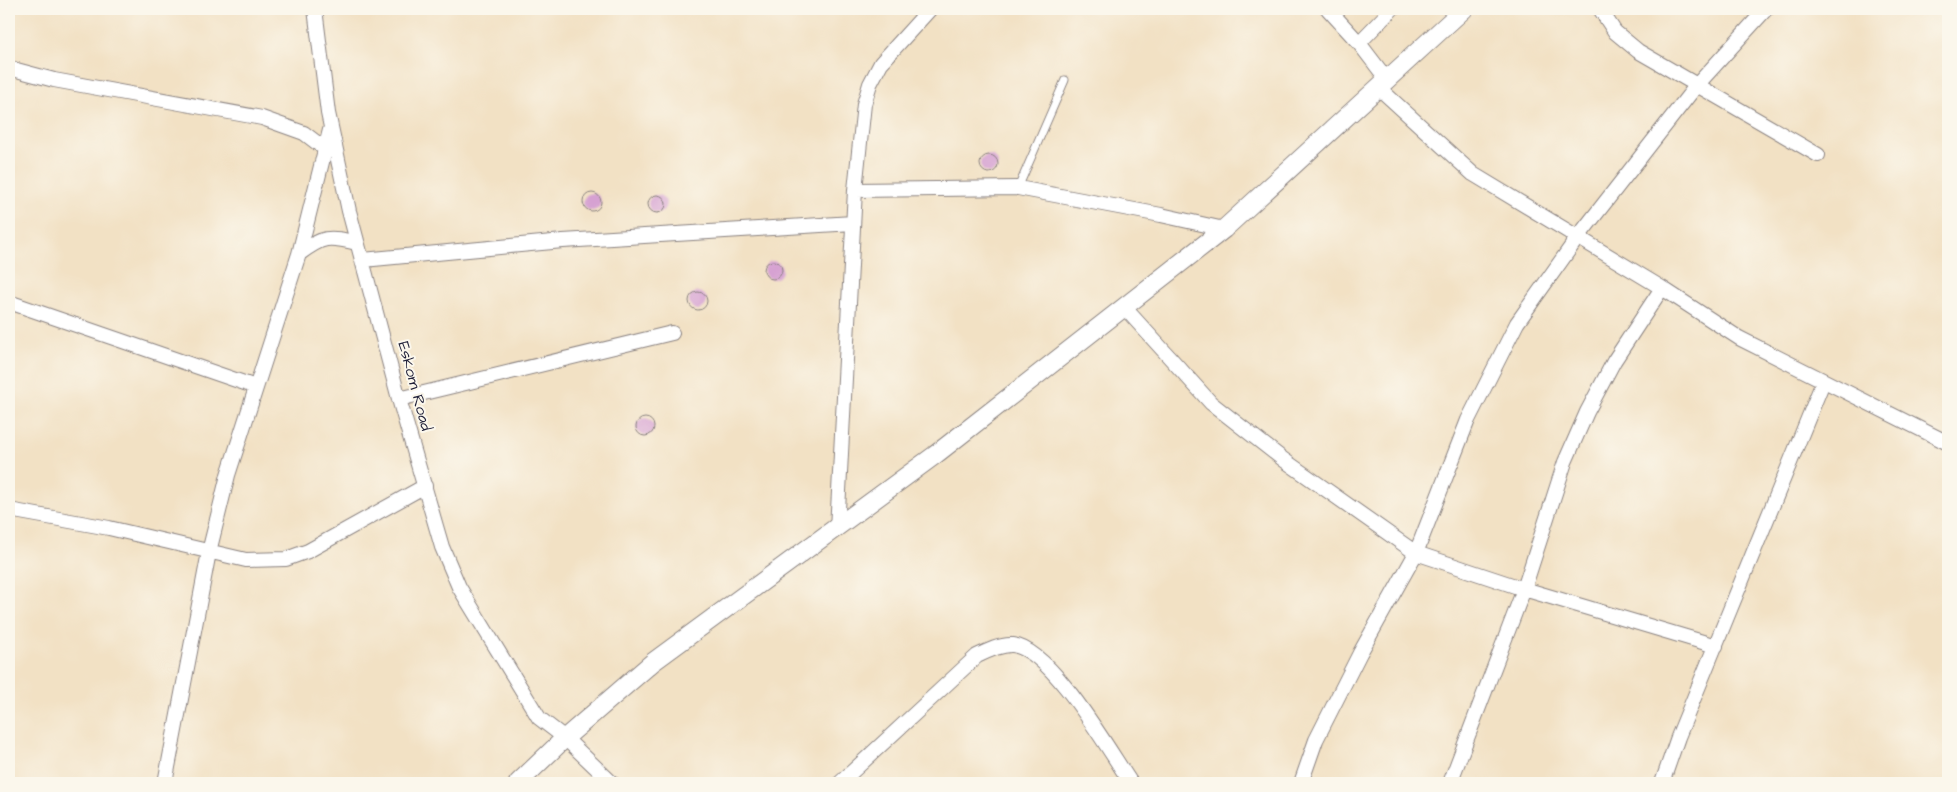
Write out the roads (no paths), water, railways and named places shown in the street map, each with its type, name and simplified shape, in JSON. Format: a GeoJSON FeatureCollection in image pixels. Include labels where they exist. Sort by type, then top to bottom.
{"type":"FeatureCollection","features":[{"type":"Feature","properties":{"kind":"street","name":"Eskom Road"},"geometry":{"type":"LineString","coordinates":[[315,9],[331,126],[357,243],[399,399],[442,547],[459,587],[539,718],[565,738],[612,783]]}},
{"type":"Feature","properties":{"kind":"street"},"geometry":{"type":"LineString","coordinates":[[837,528],[853,223],[860,129],[870,84],[881,63],[930,9]]}},
{"type":"Feature","properties":{"kind":"street"},"geometry":{"type":"LineString","coordinates":[[1328,9],[1360,43],[1384,85],[1474,174],[1662,288],[1739,338],[1823,382],[1948,443]]}},
{"type":"Feature","properties":{"kind":"street"},"geometry":{"type":"LineString","coordinates":[[1360,43],[1392,9]]}},
{"type":"Feature","properties":{"kind":"street"},"geometry":{"type":"LineString","coordinates":[[518,783],[565,738],[653,662],[837,528],[1224,229],[1384,85],[1464,9]]}},
{"type":"Feature","properties":{"kind":"street"},"geometry":{"type":"LineString","coordinates":[[1600,9],[1615,32],[1626,42],[1696,86],[1818,155]]}},
{"type":"Feature","properties":{"kind":"street"},"geometry":{"type":"LineString","coordinates":[[1301,783],[1306,765],[1321,731],[1360,653],[1416,553],[1468,420],[1517,323],[1578,237],[1696,86],[1766,9]]}},
{"type":"Feature","properties":{"kind":"street"},"geometry":{"type":"LineString","coordinates":[[9,68],[54,80],[262,118],[304,133],[325,150]]}},
{"type":"Feature","properties":{"kind":"street"},"geometry":{"type":"LineString","coordinates":[[165,783],[209,552],[228,475],[299,254],[331,126]]}},
{"type":"Feature","properties":{"kind":"street"},"geometry":{"type":"LineString","coordinates":[[855,190],[1018,188],[1133,209],[1224,229]]}},
{"type":"Feature","properties":{"kind":"street"},"geometry":{"type":"LineString","coordinates":[[363,260],[563,241],[853,223]]}},
{"type":"Feature","properties":{"kind":"street"},"geometry":{"type":"LineString","coordinates":[[299,254],[318,242],[331,237],[357,243]]}},
{"type":"Feature","properties":{"kind":"street"},"geometry":{"type":"LineString","coordinates":[[1450,783],[1524,589],[1564,462],[1587,412],[1614,361],[1662,288]]}},
{"type":"Feature","properties":{"kind":"street"},"geometry":{"type":"LineString","coordinates":[[9,302],[256,387]]}},
{"type":"Feature","properties":{"kind":"street"},"geometry":{"type":"LineString","coordinates":[[1124,307],[1211,403],[1284,460],[1416,553],[1524,589],[1716,646]]}},
{"type":"Feature","properties":{"kind":"street"},"geometry":{"type":"LineString","coordinates":[[399,399],[672,333]]}},
{"type":"Feature","properties":{"kind":"street"},"geometry":{"type":"LineString","coordinates":[[1662,783],[1678,737],[1823,382]]}},
{"type":"Feature","properties":{"kind":"street"},"geometry":{"type":"LineString","coordinates":[[9,510],[109,528],[246,560],[286,559],[308,551],[425,486]]}},
{"type":"Feature","properties":{"kind":"street"},"geometry":{"type":"LineString","coordinates":[[840,783],[977,656],[992,648],[1014,645],[1037,655],[1076,700],[1131,783]]}},
{"type":"Feature","properties":{"kind":"lane"},"geometry":{"type":"LineString","coordinates":[[1018,188],[1065,80]]}}]}
